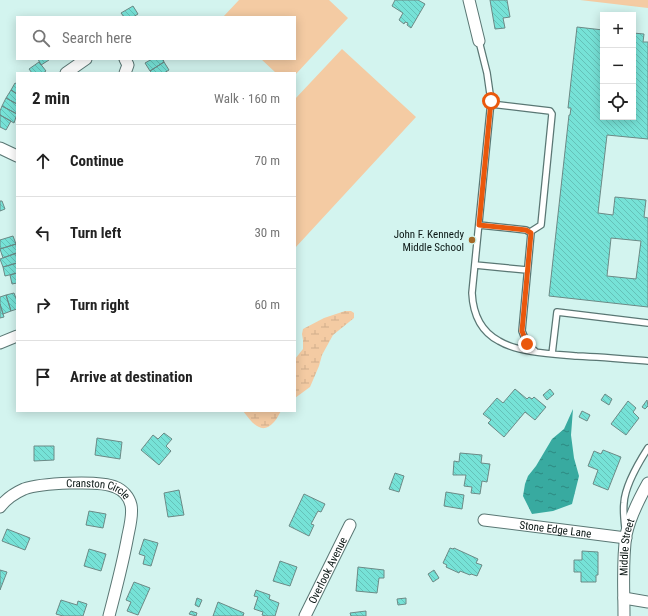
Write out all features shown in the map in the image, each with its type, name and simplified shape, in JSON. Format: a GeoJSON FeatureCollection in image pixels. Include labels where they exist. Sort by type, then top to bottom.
{"type":"FeatureCollection","features":[{"type":"Feature","properties":{"kind":"street"},"geometry":{"type":"LineString","coordinates":[[469,0],[479,41]]}},
{"type":"Feature","properties":{"kind":"street"},"geometry":{"type":"LineString","coordinates":[[67,72],[85,60]]}},
{"type":"Feature","properties":{"kind":"street"},"geometry":{"type":"LineString","coordinates":[[125,72],[128,65],[126,60]]}},
{"type":"Feature","properties":{"kind":"street"},"geometry":{"type":"LineString","coordinates":[[0,148],[16,156]]}},
{"type":"Feature","properties":{"kind":"street"},"geometry":{"type":"LineString","coordinates":[[0,343],[16,336]]}},
{"type":"Feature","properties":{"kind":"street","name":"Cranston Circle"},"geometry":{"type":"LineString","coordinates":[[0,507],[15,493],[34,486],[96,483],[112,485],[124,493],[131,508],[130,526],[126,551],[109,616]]}},
{"type":"Feature","properties":{"kind":"street","name":"Middle Street"},"geometry":{"type":"LineString","coordinates":[[624,616],[624,553],[626,538],[635,509],[648,483]]}},
{"type":"Feature","properties":{"kind":"street","name":"Stone Edge Lane"},"geometry":{"type":"LineString","coordinates":[[484,520],[626,538]]}},
{"type":"Feature","properties":{"kind":"street","name":"Overlook Avenue"},"geometry":{"type":"LineString","coordinates":[[305,616],[350,525]]}},
{"type":"Feature","properties":{"kind":"street"},"geometry":{"type":"LineString","coordinates":[[624,598],[648,602]]}},
{"type":"Feature","properties":{"kind":"lane"},"geometry":{"type":"LineString","coordinates":[[479,41],[490,89],[490,104],[472,293],[472,304],[476,317],[482,326],[502,343],[538,353],[648,361]]}},
{"type":"Feature","properties":{"kind":"lane"},"geometry":{"type":"LineString","coordinates":[[490,104],[550,111],[552,114],[541,225],[530,232]]}},
{"type":"Feature","properties":{"kind":"lane"},"geometry":{"type":"LineString","coordinates":[[479,225],[526,230],[530,232]]}},
{"type":"Feature","properties":{"kind":"lane"},"geometry":{"type":"LineString","coordinates":[[530,232],[531,236],[522,331],[527,344],[538,353]]}},
{"type":"Feature","properties":{"kind":"lane"},"geometry":{"type":"LineString","coordinates":[[475,265],[527,270]]}},
{"type":"Feature","properties":{"kind":"lane"},"geometry":{"type":"LineString","coordinates":[[552,354],[557,312],[648,323]]}},
{"type":"Feature","properties":{"kind":"lane"},"geometry":{"type":"LineString","coordinates":[[626,538],[623,510],[625,495],[633,475],[648,448]]}},
{"type":"Feature","properties":{"kind":"green space"},"geometry":{"type":"Polygon","coordinates":[[[239,0],[329,0],[348,18],[296,74],[296,72],[275,72],[262,60],[296,60],[296,16],[224,16],[239,0]]]}},
{"type":"Feature","properties":{"kind":"green space"},"geometry":{"type":"Polygon","coordinates":[[[580,0],[648,0],[648,8],[580,0]]]}},
{"type":"Feature","properties":{"kind":"green space"},"geometry":{"type":"Polygon","coordinates":[[[342,49],[416,117],[296,247],[296,98],[342,49]]]}},
{"type":"Feature","properties":{"kind":"green space"},"geometry":{"type":"Polygon","coordinates":[[[345,311],[351,311],[354,313],[354,318],[333,335],[322,355],[310,387],[296,397],[296,358],[303,349],[303,329],[324,318],[345,311]]]}},
{"type":"Feature","properties":{"kind":"green space"},"geometry":{"type":"Polygon","coordinates":[[[244,412],[280,412],[274,422],[265,428],[257,426],[244,412]]]}},
{"type":"Feature","properties":{"kind":"water"},"geometry":{"type":"Polygon","coordinates":[[[573,409],[571,435],[574,458],[579,476],[572,504],[553,511],[532,514],[523,496],[528,476],[536,466],[552,439],[564,429],[573,409]]]}},
{"type":"Feature","properties":{"kind":"building"},"geometry":{"type":"Polygon","coordinates":[[[395,0],[418,0],[425,4],[411,28],[407,25],[408,23],[405,22],[404,24],[399,20],[403,13],[392,6],[395,0]]]}},
{"type":"Feature","properties":{"kind":"building"},"geometry":{"type":"Polygon","coordinates":[[[490,0],[507,0],[510,17],[503,18],[505,28],[495,29],[490,0]]]}},
{"type":"Feature","properties":{"kind":"building"},"geometry":{"type":"Polygon","coordinates":[[[133,6],[138,14],[135,16],[123,16],[121,13],[133,6]]]}},
{"type":"Feature","properties":{"kind":"building"},"geometry":{"type":"Polygon","coordinates":[[[577,27],[600,30],[600,120],[636,120],[636,33],[644,34],[643,42],[648,42],[648,139],[607,135],[598,213],[613,215],[615,197],[646,200],[644,217],[648,218],[648,307],[549,296],[571,108],[568,108],[577,27]],[[611,238],[607,276],[636,279],[641,241],[611,238]]]}},
{"type":"Feature","properties":{"kind":"building"},"geometry":{"type":"Polygon","coordinates":[[[38,60],[49,60],[41,65],[38,60]]]}},
{"type":"Feature","properties":{"kind":"building"},"geometry":{"type":"Polygon","coordinates":[[[150,60],[163,60],[164,62],[150,71],[145,63],[150,60]]]}},
{"type":"Feature","properties":{"kind":"building"},"geometry":{"type":"Polygon","coordinates":[[[39,62],[46,71],[31,72],[29,69],[39,62]]]}},
{"type":"Feature","properties":{"kind":"building"},"geometry":{"type":"Polygon","coordinates":[[[164,62],[169,70],[166,72],[150,71],[164,62]]]}},
{"type":"Feature","properties":{"kind":"building"},"geometry":{"type":"Polygon","coordinates":[[[15,83],[16,84],[16,93],[11,90],[15,83]]]}},
{"type":"Feature","properties":{"kind":"building"},"geometry":{"type":"Polygon","coordinates":[[[11,90],[16,93],[16,103],[6,98],[11,90]]]}},
{"type":"Feature","properties":{"kind":"building"},"geometry":{"type":"Polygon","coordinates":[[[6,98],[16,103],[16,113],[2,106],[6,98]]]}},
{"type":"Feature","properties":{"kind":"building"},"geometry":{"type":"Polygon","coordinates":[[[2,106],[16,113],[14,123],[0,115],[2,106]]]}},
{"type":"Feature","properties":{"kind":"building"},"geometry":{"type":"Polygon","coordinates":[[[0,115],[11,121],[6,130],[0,127],[0,115]]]}},
{"type":"Feature","properties":{"kind":"building"},"geometry":{"type":"Polygon","coordinates":[[[0,201],[2,201],[5,209],[0,211],[0,201]]]}},
{"type":"Feature","properties":{"kind":"building"},"geometry":{"type":"Polygon","coordinates":[[[13,236],[16,244],[0,249],[0,240],[13,236]]]}},
{"type":"Feature","properties":{"kind":"building"},"geometry":{"type":"Polygon","coordinates":[[[16,244],[16,253],[3,258],[0,249],[16,244]]]}},
{"type":"Feature","properties":{"kind":"building"},"geometry":{"type":"Polygon","coordinates":[[[16,253],[16,263],[3,267],[0,259],[16,253]]]}},
{"type":"Feature","properties":{"kind":"building"},"geometry":{"type":"Polygon","coordinates":[[[16,263],[16,273],[5,276],[3,267],[16,263]]]}},
{"type":"Feature","properties":{"kind":"building"},"geometry":{"type":"Polygon","coordinates":[[[16,273],[16,283],[12,284],[10,275],[16,273]]]}},
{"type":"Feature","properties":{"kind":"building"},"geometry":{"type":"Polygon","coordinates":[[[14,293],[16,298],[16,309],[11,311],[6,295],[14,293]]]}},
{"type":"Feature","properties":{"kind":"building"},"geometry":{"type":"Polygon","coordinates":[[[6,295],[11,311],[3,314],[0,304],[0,297],[6,295]]]}},
{"type":"Feature","properties":{"kind":"building"},"geometry":{"type":"Polygon","coordinates":[[[0,304],[4,317],[0,318],[0,304]]]}},
{"type":"Feature","properties":{"kind":"building"},"geometry":{"type":"Polygon","coordinates":[[[515,389],[527,399],[529,397],[532,399],[534,397],[546,407],[535,420],[525,412],[504,437],[488,423],[491,420],[483,414],[497,398],[503,403],[515,389]]]}},
{"type":"Feature","properties":{"kind":"building"},"geometry":{"type":"Polygon","coordinates":[[[550,389],[554,394],[547,400],[543,395],[550,389]]]}},
{"type":"Feature","properties":{"kind":"building"},"geometry":{"type":"Polygon","coordinates":[[[605,394],[612,399],[609,405],[601,400],[605,394]]]}},
{"type":"Feature","properties":{"kind":"building"},"geometry":{"type":"Polygon","coordinates":[[[647,400],[648,406],[645,409],[642,407],[647,400]]]}},
{"type":"Feature","properties":{"kind":"building"},"geometry":{"type":"Polygon","coordinates":[[[628,401],[636,408],[633,412],[639,418],[626,435],[611,424],[628,401]]]}},
{"type":"Feature","properties":{"kind":"building"},"geometry":{"type":"Polygon","coordinates":[[[582,411],[590,415],[587,421],[579,417],[582,411]]]}},
{"type":"Feature","properties":{"kind":"building"},"geometry":{"type":"Polygon","coordinates":[[[164,433],[172,439],[166,446],[171,451],[159,465],[141,450],[153,435],[158,439],[164,433]]]}},
{"type":"Feature","properties":{"kind":"building"},"geometry":{"type":"Polygon","coordinates":[[[97,438],[122,442],[120,459],[95,455],[97,438]]]}},
{"type":"Feature","properties":{"kind":"building"},"geometry":{"type":"Polygon","coordinates":[[[34,446],[54,446],[54,460],[34,461],[34,446]]]}},
{"type":"Feature","properties":{"kind":"building"},"geometry":{"type":"Polygon","coordinates":[[[603,450],[621,457],[608,490],[593,484],[598,470],[588,466],[594,451],[601,454],[603,450]]]}},
{"type":"Feature","properties":{"kind":"building"},"geometry":{"type":"Polygon","coordinates":[[[460,453],[482,455],[481,463],[490,464],[487,482],[482,481],[480,494],[471,493],[472,487],[464,486],[466,475],[453,475],[454,461],[459,462],[460,453]]]}},
{"type":"Feature","properties":{"kind":"building"},"geometry":{"type":"Polygon","coordinates":[[[395,473],[404,476],[399,492],[389,489],[395,473]]]}},
{"type":"Feature","properties":{"kind":"building"},"geometry":{"type":"Polygon","coordinates":[[[179,490],[184,515],[168,517],[164,493],[179,490]]]}},
{"type":"Feature","properties":{"kind":"building"},"geometry":{"type":"Polygon","coordinates":[[[446,492],[464,495],[462,509],[444,506],[446,492]]]}},
{"type":"Feature","properties":{"kind":"building"},"geometry":{"type":"Polygon","coordinates":[[[304,494],[325,504],[321,512],[318,511],[311,524],[314,525],[309,536],[289,526],[304,494]]]}},
{"type":"Feature","properties":{"kind":"building"},"geometry":{"type":"Polygon","coordinates":[[[89,511],[106,514],[103,528],[86,525],[89,511]]]}},
{"type":"Feature","properties":{"kind":"building"},"geometry":{"type":"Polygon","coordinates":[[[7,529],[30,538],[25,550],[2,541],[7,529]]]}},
{"type":"Feature","properties":{"kind":"building"},"geometry":{"type":"Polygon","coordinates":[[[144,539],[158,543],[151,566],[143,564],[145,556],[139,554],[144,539]]]}},
{"type":"Feature","properties":{"kind":"building"},"geometry":{"type":"Polygon","coordinates":[[[450,548],[454,548],[478,559],[476,563],[482,565],[477,576],[460,571],[459,573],[446,567],[447,565],[443,563],[450,548]]]}},
{"type":"Feature","properties":{"kind":"building"},"geometry":{"type":"Polygon","coordinates":[[[89,549],[106,554],[101,571],[84,566],[89,549]]]}},
{"type":"Feature","properties":{"kind":"building"},"geometry":{"type":"Polygon","coordinates":[[[582,551],[598,552],[598,575],[596,575],[596,582],[581,582],[581,572],[574,572],[574,560],[582,560],[582,551]]]}},
{"type":"Feature","properties":{"kind":"building"},"geometry":{"type":"Polygon","coordinates":[[[280,561],[297,567],[290,586],[273,581],[280,561]]]}},
{"type":"Feature","properties":{"kind":"building"},"geometry":{"type":"Polygon","coordinates":[[[358,567],[384,570],[384,578],[379,578],[377,593],[356,591],[358,567]]]}},
{"type":"Feature","properties":{"kind":"building"},"geometry":{"type":"Polygon","coordinates":[[[0,570],[7,572],[0,590],[0,570]]]}},
{"type":"Feature","properties":{"kind":"building"},"geometry":{"type":"Polygon","coordinates":[[[434,570],[439,578],[433,582],[428,574],[434,570]]]}},
{"type":"Feature","properties":{"kind":"building"},"geometry":{"type":"Polygon","coordinates":[[[134,582],[150,588],[138,615],[127,611],[131,602],[126,600],[134,582]]]}},
{"type":"Feature","properties":{"kind":"building"},"geometry":{"type":"Polygon","coordinates":[[[256,590],[270,595],[269,599],[279,603],[275,616],[262,615],[263,612],[254,609],[258,597],[254,596],[256,590]]]}},
{"type":"Feature","properties":{"kind":"building"},"geometry":{"type":"Polygon","coordinates":[[[197,598],[202,600],[199,607],[195,605],[197,598]]]}},
{"type":"Feature","properties":{"kind":"building"},"geometry":{"type":"Polygon","coordinates":[[[406,598],[406,604],[398,605],[397,599],[406,598]]]}},
{"type":"Feature","properties":{"kind":"building"},"geometry":{"type":"Polygon","coordinates":[[[61,600],[77,605],[78,601],[87,604],[83,616],[63,616],[56,614],[61,600]]]}},
{"type":"Feature","properties":{"kind":"building"},"geometry":{"type":"Polygon","coordinates":[[[218,602],[244,613],[243,616],[213,616],[218,602]]]}},
{"type":"Feature","properties":{"kind":"building"},"geometry":{"type":"Polygon","coordinates":[[[191,611],[197,613],[196,616],[189,614],[191,611]]]}},
{"type":"Feature","properties":{"kind":"building"},"geometry":{"type":"Polygon","coordinates":[[[366,611],[366,616],[351,616],[350,613],[366,611]]]}},
{"type":"Feature","properties":{"kind":"place","name":"John F. Kennedy Middle School"},"geometry":{"type":"Point","coordinates":[472,240]}},
{"type":"Feature","properties":{"kind":"route"},"geometry":{"type":"LineString","coordinates":[[491,101],[479,225],[526,230],[531,233],[522,331],[527,344]]}}]}
